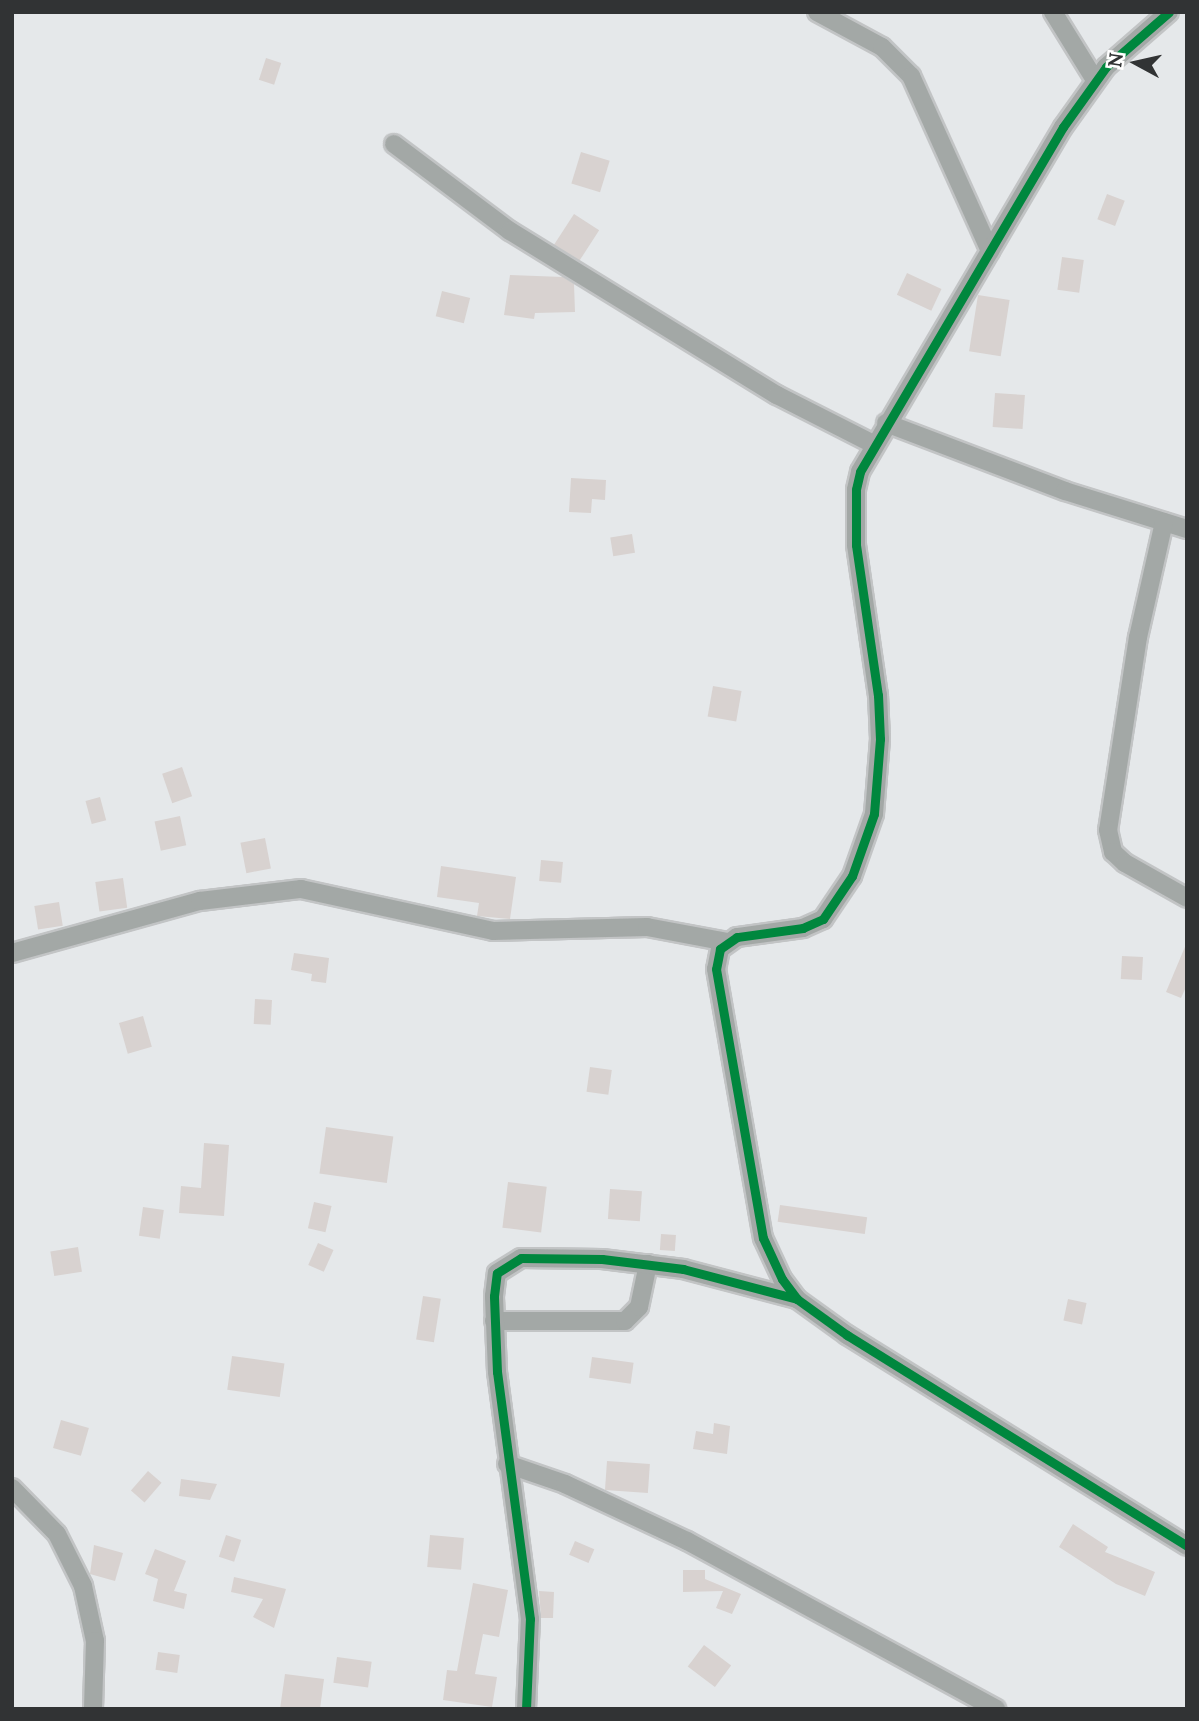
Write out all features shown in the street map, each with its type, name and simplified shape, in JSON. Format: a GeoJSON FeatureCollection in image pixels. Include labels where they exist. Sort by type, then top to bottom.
{"type":"FeatureCollection","features":[{"type":"Feature","properties":{"kind":"street"},"geometry":{"type":"LineString","coordinates":[[817,12],[882,47],[911,76],[990,251]]}},
{"type":"Feature","properties":{"kind":"street"},"geometry":{"type":"LineString","coordinates":[[1052,12],[1095,80]]}},
{"type":"Feature","properties":{"kind":"street"},"geometry":{"type":"LineString","coordinates":[[12,953],[200,901],[301,890],[493,931],[648,927],[727,942],[759,932],[803,928],[823,919],[839,900],[865,846],[874,814],[880,739],[855,515],[860,472],[873,444],[1095,80],[1133,40],[1169,12]]}},
{"type":"Feature","properties":{"kind":"street"},"geometry":{"type":"LineString","coordinates":[[394,144],[510,231],[777,395],[873,444]]}},
{"type":"Feature","properties":{"kind":"street"},"geometry":{"type":"LineString","coordinates":[[887,423],[1053,487],[1187,529]]}},
{"type":"Feature","properties":{"kind":"street"},"geometry":{"type":"LineString","coordinates":[[1164,522],[1138,637],[1108,830],[1113,852],[1125,863],[1187,898]]}},
{"type":"Feature","properties":{"kind":"street"},"geometry":{"type":"LineString","coordinates":[[727,942],[717,960],[719,989],[763,1238],[782,1279],[797,1299],[847,1335],[1187,1546]]}},
{"type":"Feature","properties":{"kind":"street"},"geometry":{"type":"LineString","coordinates":[[526,1709],[530,1619],[507,1464],[494,1321],[494,1283],[502,1266],[510,1261],[564,1256],[648,1264],[718,1276],[797,1299]]}},
{"type":"Feature","properties":{"kind":"street"},"geometry":{"type":"LineString","coordinates":[[494,1321],[625,1321],[639,1307],[648,1264]]}},
{"type":"Feature","properties":{"kind":"street"},"geometry":{"type":"LineString","coordinates":[[507,1464],[619,1507],[687,1541],[996,1709]]}},
{"type":"Feature","properties":{"kind":"street"},"geometry":{"type":"LineString","coordinates":[[12,1488],[57,1534],[82,1586],[95,1641],[93,1709]]}},
{"type":"Feature","properties":{"kind":"building"},"geometry":{"type":"Polygon","coordinates":[[[266,58],[281,63],[274,85],[259,80],[266,58]]]}},
{"type":"Feature","properties":{"kind":"building"},"geometry":{"type":"Polygon","coordinates":[[[581,152],[610,161],[600,192],[571,184],[581,152]]]}},
{"type":"Feature","properties":{"kind":"building"},"geometry":{"type":"Polygon","coordinates":[[[1107,194],[1125,201],[1115,226],[1097,219],[1107,194]]]}},
{"type":"Feature","properties":{"kind":"building"},"geometry":{"type":"Polygon","coordinates":[[[574,214],[599,230],[579,261],[554,245],[574,214]]]}},
{"type":"Feature","properties":{"kind":"building"},"geometry":{"type":"Polygon","coordinates":[[[1062,257],[1084,260],[1079,293],[1057,290],[1062,257]]]}},
{"type":"Feature","properties":{"kind":"building"},"geometry":{"type":"Polygon","coordinates":[[[907,273],[941,289],[931,311],[897,295],[907,273]]]}},
{"type":"Feature","properties":{"kind":"building"},"geometry":{"type":"Polygon","coordinates":[[[510,275],[563,277],[574,284],[575,312],[535,313],[534,319],[504,315],[510,275]]]}},
{"type":"Feature","properties":{"kind":"building"},"geometry":{"type":"Polygon","coordinates":[[[442,291],[470,298],[464,323],[436,316],[442,291]]]}},
{"type":"Feature","properties":{"kind":"building"},"geometry":{"type":"Polygon","coordinates":[[[978,295],[1010,300],[1001,356],[969,351],[978,295]]]}},
{"type":"Feature","properties":{"kind":"building"},"geometry":{"type":"Polygon","coordinates":[[[995,393],[1025,395],[1023,429],[993,427],[995,393]]]}},
{"type":"Feature","properties":{"kind":"building"},"geometry":{"type":"Polygon","coordinates":[[[571,478],[606,480],[605,500],[592,499],[591,513],[569,512],[571,478]]]}},
{"type":"Feature","properties":{"kind":"building"},"geometry":{"type":"Polygon","coordinates":[[[632,534],[635,553],[613,556],[610,537],[632,534]]]}},
{"type":"Feature","properties":{"kind":"building"},"geometry":{"type":"Polygon","coordinates":[[[713,686],[742,691],[736,722],[708,717],[713,686]]]}},
{"type":"Feature","properties":{"kind":"building"},"geometry":{"type":"Polygon","coordinates":[[[182,767],[192,796],[172,803],[162,774],[182,767]]]}},
{"type":"Feature","properties":{"kind":"building"},"geometry":{"type":"Polygon","coordinates":[[[100,797],[106,820],[92,824],[86,801],[100,797]]]}},
{"type":"Feature","properties":{"kind":"building"},"geometry":{"type":"Polygon","coordinates":[[[180,816],[186,845],[161,851],[155,821],[180,816]]]}},
{"type":"Feature","properties":{"kind":"building"},"geometry":{"type":"Polygon","coordinates":[[[265,838],[271,868],[246,873],[240,843],[265,838]]]}},
{"type":"Feature","properties":{"kind":"building"},"geometry":{"type":"Polygon","coordinates":[[[541,860],[563,862],[561,883],[539,881],[541,860]]]}},
{"type":"Feature","properties":{"kind":"building"},"geometry":{"type":"Polygon","coordinates":[[[441,866],[516,877],[510,919],[477,916],[479,903],[437,897],[441,866]]]}},
{"type":"Feature","properties":{"kind":"building"},"geometry":{"type":"Polygon","coordinates":[[[123,878],[127,908],[99,912],[95,882],[123,878]]]}},
{"type":"Feature","properties":{"kind":"building"},"geometry":{"type":"Polygon","coordinates":[[[59,902],[63,926],[38,930],[34,906],[59,902]]]}},
{"type":"Feature","properties":{"kind":"building"},"geometry":{"type":"Polygon","coordinates":[[[1187,942],[1187,985],[1181,998],[1166,992],[1187,942]]]}},
{"type":"Feature","properties":{"kind":"building"},"geometry":{"type":"Polygon","coordinates":[[[294,953],[329,958],[326,983],[311,981],[312,974],[291,970],[294,953]]]}},
{"type":"Feature","properties":{"kind":"building"},"geometry":{"type":"Polygon","coordinates":[[[1122,956],[1143,957],[1142,980],[1121,979],[1122,956]]]}},
{"type":"Feature","properties":{"kind":"building"},"geometry":{"type":"Polygon","coordinates":[[[255,999],[272,1000],[271,1025],[254,1024],[255,999]]]}},
{"type":"Feature","properties":{"kind":"building"},"geometry":{"type":"Polygon","coordinates":[[[143,1016],[152,1047],[128,1054],[119,1023],[143,1016]]]}},
{"type":"Feature","properties":{"kind":"building"},"geometry":{"type":"Polygon","coordinates":[[[590,1067],[612,1070],[608,1095],[587,1092],[590,1067]]]}},
{"type":"Feature","properties":{"kind":"building"},"geometry":{"type":"Polygon","coordinates":[[[326,1127],[393,1136],[387,1183],[319,1174],[326,1127]]]}},
{"type":"Feature","properties":{"kind":"building"},"geometry":{"type":"Polygon","coordinates":[[[204,1143],[229,1145],[224,1216],[179,1213],[181,1186],[201,1188],[204,1143]]]}},
{"type":"Feature","properties":{"kind":"building"},"geometry":{"type":"Polygon","coordinates":[[[508,1182],[547,1187],[541,1232],[502,1228],[508,1182]]]}},
{"type":"Feature","properties":{"kind":"building"},"geometry":{"type":"Polygon","coordinates":[[[610,1189],[642,1191],[640,1221],[608,1219],[610,1189]]]}},
{"type":"Feature","properties":{"kind":"building"},"geometry":{"type":"Polygon","coordinates":[[[314,1202],[332,1206],[325,1232],[308,1228],[314,1202]]]}},
{"type":"Feature","properties":{"kind":"building"},"geometry":{"type":"Polygon","coordinates":[[[780,1205],[867,1217],[865,1234],[778,1222],[780,1205]]]}},
{"type":"Feature","properties":{"kind":"building"},"geometry":{"type":"Polygon","coordinates":[[[143,1207],[164,1210],[160,1239],[139,1236],[143,1207]]]}},
{"type":"Feature","properties":{"kind":"building"},"geometry":{"type":"Polygon","coordinates":[[[661,1234],[676,1235],[675,1251],[660,1250],[661,1234]]]}},
{"type":"Feature","properties":{"kind":"building"},"geometry":{"type":"Polygon","coordinates":[[[318,1243],[334,1250],[324,1272],[308,1265],[318,1243]]]}},
{"type":"Feature","properties":{"kind":"building"},"geometry":{"type":"Polygon","coordinates":[[[78,1247],[82,1272],[54,1276],[50,1251],[78,1247]]]}},
{"type":"Feature","properties":{"kind":"building"},"geometry":{"type":"Polygon","coordinates":[[[423,1296],[441,1299],[434,1342],[416,1339],[423,1296]]]}},
{"type":"Feature","properties":{"kind":"building"},"geometry":{"type":"Polygon","coordinates":[[[1068,1299],[1087,1303],[1082,1324],[1063,1321],[1068,1299]]]}},
{"type":"Feature","properties":{"kind":"building"},"geometry":{"type":"Polygon","coordinates":[[[232,1356],[284,1363],[280,1397],[227,1390],[232,1356]]]}},
{"type":"Feature","properties":{"kind":"building"},"geometry":{"type":"Polygon","coordinates":[[[592,1357],[634,1363],[631,1384],[589,1378],[592,1357]]]}},
{"type":"Feature","properties":{"kind":"building"},"geometry":{"type":"Polygon","coordinates":[[[61,1420],[89,1428],[81,1456],[53,1448],[61,1420]]]}},
{"type":"Feature","properties":{"kind":"building"},"geometry":{"type":"Polygon","coordinates":[[[714,1423],[730,1426],[727,1454],[693,1449],[696,1431],[713,1434],[714,1423]]]}},
{"type":"Feature","properties":{"kind":"building"},"geometry":{"type":"Polygon","coordinates":[[[607,1461],[650,1464],[648,1493],[605,1490],[607,1461]]]}},
{"type":"Feature","properties":{"kind":"building"},"geometry":{"type":"Polygon","coordinates":[[[148,1471],[162,1483],[145,1502],[131,1491],[148,1471]]]}},
{"type":"Feature","properties":{"kind":"building"},"geometry":{"type":"Polygon","coordinates":[[[181,1479],[217,1484],[210,1500],[179,1496],[181,1479]]]}},
{"type":"Feature","properties":{"kind":"building"},"geometry":{"type":"Polygon","coordinates":[[[1073,1524],[1108,1547],[1105,1552],[1155,1572],[1145,1596],[1116,1584],[1059,1547],[1073,1524]]]}},
{"type":"Feature","properties":{"kind":"building"},"geometry":{"type":"Polygon","coordinates":[[[226,1535],[241,1540],[234,1562],[219,1557],[226,1535]]]}},
{"type":"Feature","properties":{"kind":"building"},"geometry":{"type":"Polygon","coordinates":[[[430,1535],[464,1538],[461,1570],[427,1567],[430,1535]]]}},
{"type":"Feature","properties":{"kind":"building"},"geometry":{"type":"Polygon","coordinates":[[[575,1541],[594,1549],[588,1563],[569,1555],[575,1541]]]}},
{"type":"Feature","properties":{"kind":"building"},"geometry":{"type":"Polygon","coordinates":[[[94,1545],[123,1553],[115,1581],[90,1574],[94,1545]]]}},
{"type":"Feature","properties":{"kind":"building"},"geometry":{"type":"Polygon","coordinates":[[[155,1549],[186,1561],[174,1591],[187,1594],[184,1609],[153,1601],[158,1579],[145,1574],[155,1549]]]}},
{"type":"Feature","properties":{"kind":"building"},"geometry":{"type":"Polygon","coordinates":[[[683,1570],[705,1570],[705,1579],[741,1594],[732,1614],[716,1608],[723,1591],[683,1592],[683,1570]]]}},
{"type":"Feature","properties":{"kind":"building"},"geometry":{"type":"Polygon","coordinates":[[[234,1577],[286,1589],[274,1628],[253,1617],[263,1599],[231,1592],[234,1577]]]}},
{"type":"Feature","properties":{"kind":"building"},"geometry":{"type":"Polygon","coordinates":[[[473,1583],[508,1590],[499,1637],[483,1634],[475,1674],[497,1677],[492,1707],[443,1700],[447,1670],[457,1671],[473,1583]]]}},
{"type":"Feature","properties":{"kind":"building"},"geometry":{"type":"Polygon","coordinates":[[[539,1591],[554,1592],[553,1618],[541,1618],[539,1591]]]}},
{"type":"Feature","properties":{"kind":"building"},"geometry":{"type":"Polygon","coordinates":[[[704,1645],[731,1665],[715,1687],[688,1667],[704,1645]]]}},
{"type":"Feature","properties":{"kind":"building"},"geometry":{"type":"Polygon","coordinates":[[[158,1652],[180,1655],[177,1673],[155,1670],[158,1652]]]}},
{"type":"Feature","properties":{"kind":"building"},"geometry":{"type":"Polygon","coordinates":[[[337,1657],[372,1662],[368,1688],[333,1683],[337,1657]]]}},
{"type":"Feature","properties":{"kind":"building"},"geometry":{"type":"Polygon","coordinates":[[[285,1674],[324,1679],[320,1709],[280,1709],[285,1674]]]}},
{"type":"Feature","properties":{"kind":"cycle path"},"geometry":{"type":"LineString","coordinates":[[1169,12],[1106,67],[1063,127],[860,472],[856,490],[856,545],[878,695],[880,739],[874,814],[852,876],[823,919],[803,928],[737,937],[720,949],[716,969],[763,1238],[782,1279],[797,1299],[847,1335],[1187,1546]]}},
{"type":"Feature","properties":{"kind":"cycle path"},"geometry":{"type":"LineString","coordinates":[[526,1709],[530,1619],[497,1372],[494,1296],[497,1273],[521,1258],[602,1259],[683,1269],[797,1299]]}}]}
